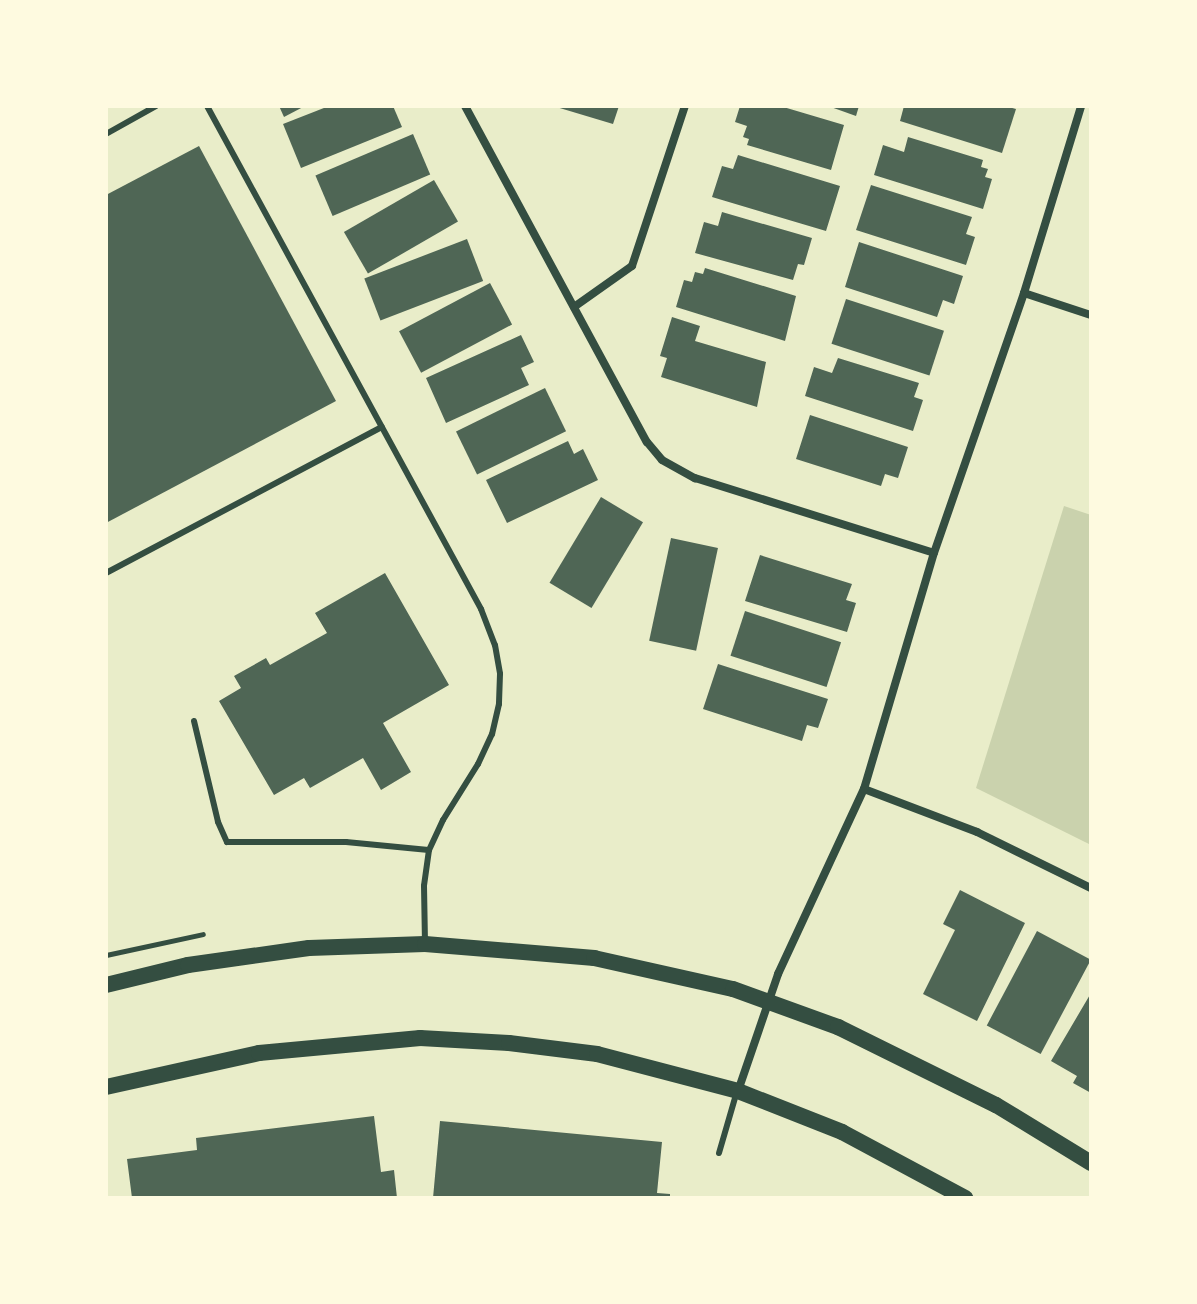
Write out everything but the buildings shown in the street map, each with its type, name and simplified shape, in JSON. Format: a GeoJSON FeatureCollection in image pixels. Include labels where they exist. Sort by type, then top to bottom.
{"type":"FeatureCollection","features":[{"type":"Feature","properties":{"kind":"main road"},"geometry":{"type":"LineString","coordinates":[[106,985],[249,955],[425,944],[594,958],[681,975],[768,1000],[838,1027],[996,1105],[1091,1163]]}},
{"type":"Feature","properties":{"kind":"main road"},"geometry":{"type":"LineString","coordinates":[[106,1087],[259,1053],[420,1038],[509,1043],[597,1054],[738,1091],[842,1132],[965,1198]]}},
{"type":"Feature","properties":{"kind":"street"},"geometry":{"type":"LineString","coordinates":[[465,106],[647,442],[671,466],[695,478],[934,553]]}},
{"type":"Feature","properties":{"kind":"street"},"geometry":{"type":"LineString","coordinates":[[574,307],[632,266],[685,106]]}},
{"type":"Feature","properties":{"kind":"street"},"geometry":{"type":"LineString","coordinates":[[738,1091],[768,1000],[864,789],[934,553],[1024,293],[1081,106]]}},
{"type":"Feature","properties":{"kind":"street"},"geometry":{"type":"LineString","coordinates":[[1024,293],[1091,315]]}},
{"type":"Feature","properties":{"kind":"street"},"geometry":{"type":"LineString","coordinates":[[864,789],[977,832],[1091,888]]}},
{"type":"Feature","properties":{"kind":"lane"},"geometry":{"type":"LineString","coordinates":[[106,134],[156,106]]}},
{"type":"Feature","properties":{"kind":"lane"},"geometry":{"type":"LineString","coordinates":[[207,106],[481,609],[495,645],[500,674],[499,704],[492,734],[429,850],[424,886],[425,944]]}},
{"type":"Feature","properties":{"kind":"lane"},"geometry":{"type":"LineString","coordinates":[[106,573],[382,427]]}},
{"type":"Feature","properties":{"kind":"lane"},"geometry":{"type":"LineString","coordinates":[[194,721],[218,822],[227,842],[346,842],[429,850]]}},
{"type":"Feature","properties":{"kind":"lane"},"geometry":{"type":"LineString","coordinates":[[719,1153],[738,1091]]}},
{"type":"Feature","properties":{"kind":"path"},"geometry":{"type":"LineString","coordinates":[[106,955],[203,934]]}},
{"type":"Feature","properties":{"kind":"green space"},"geometry":{"type":"Polygon","coordinates":[[[1064,506],[1091,515],[1091,845],[976,788],[1064,506]]]}}]}
